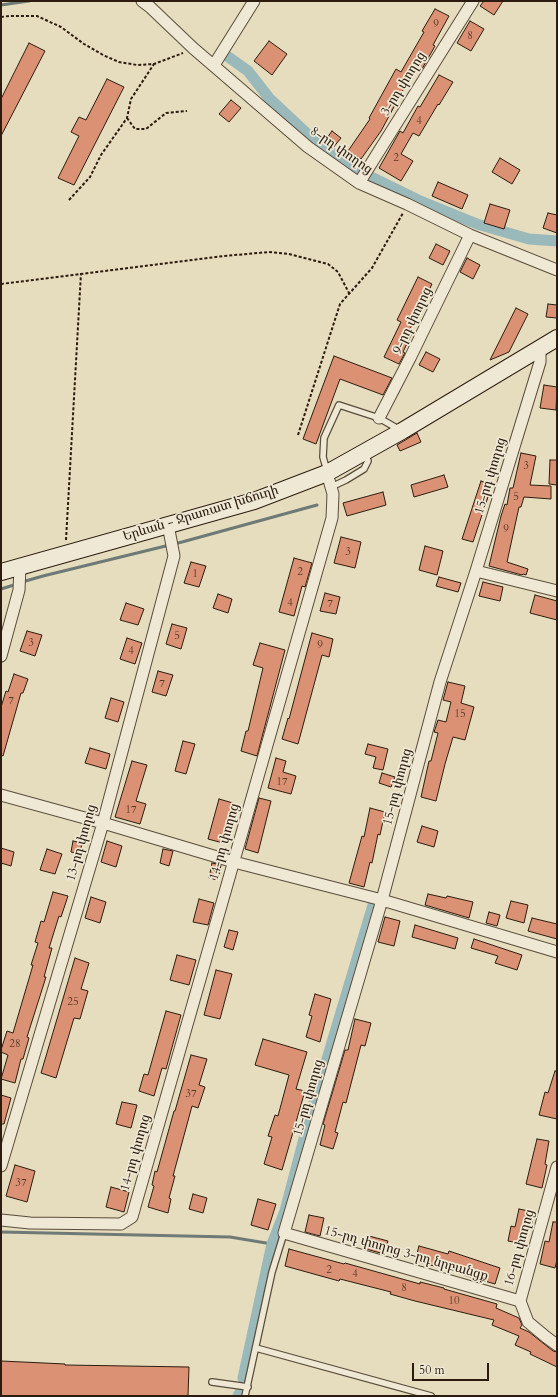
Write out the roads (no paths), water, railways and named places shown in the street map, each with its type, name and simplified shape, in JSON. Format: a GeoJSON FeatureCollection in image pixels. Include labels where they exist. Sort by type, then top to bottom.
{"type":"FeatureCollection","features":[{"type":"Feature","properties":{"kind":"main road","name":"Երևան - Ջրառատ խճուղի"},"geometry":{"type":"LineString","coordinates":[[1,572],[19,570],[69,553],[329,480],[365,452],[557,338]]}},
{"type":"Feature","properties":{"kind":"street","name":"8-րդ փողոց"},"geometry":{"type":"LineString","coordinates":[[142,1],[193,48],[308,146],[359,183],[407,204],[470,235],[557,270]]}},
{"type":"Feature","properties":{"kind":"street"},"geometry":{"type":"LineString","coordinates":[[214,65],[254,1]]}},
{"type":"Feature","properties":{"kind":"street","name":"3-րդ փողոց"},"geometry":{"type":"LineString","coordinates":[[359,183],[473,1]]}},
{"type":"Feature","properties":{"kind":"street","name":"9-րդ փողոց"},"geometry":{"type":"LineString","coordinates":[[379,418],[470,235]]}},
{"type":"Feature","properties":{"kind":"street","name":"15-րդ փողոց"},"geometry":{"type":"LineString","coordinates":[[284,1233],[382,900],[440,682],[476,572],[540,362],[540,348]]}},
{"type":"Feature","properties":{"kind":"street","name":"14-րդ փողոց"},"geometry":{"type":"LineString","coordinates":[[1,1220],[30,1223],[121,1224],[132,1217],[332,518],[333,494],[329,480]]}},
{"type":"Feature","properties":{"kind":"street","name":"13-րդ փողոց"},"geometry":{"type":"LineString","coordinates":[[1,1166],[103,823],[174,556],[168,525]]}},
{"type":"Feature","properties":{"kind":"street"},"geometry":{"type":"LineString","coordinates":[[1,656],[19,590],[19,570]]}},
{"type":"Feature","properties":{"kind":"street"},"geometry":{"type":"LineString","coordinates":[[476,572],[557,591]]}},
{"type":"Feature","properties":{"kind":"street"},"geometry":{"type":"LineString","coordinates":[[1,795],[103,823],[234,862],[382,900],[557,952]]}},
{"type":"Feature","properties":{"kind":"street","name":"16-րդ փողոց"},"geometry":{"type":"LineString","coordinates":[[557,1167],[520,1301],[528,1322],[557,1345]]}},
{"type":"Feature","properties":{"kind":"street","name":"15-րդ փողոց 3-րդ նրբանցք"},"geometry":{"type":"LineString","coordinates":[[284,1233],[520,1301]]}},
{"type":"Feature","properties":{"kind":"lane"},"geometry":{"type":"LineString","coordinates":[[329,480],[323,457],[324,438],[339,405],[379,418],[402,431]]}},
{"type":"Feature","properties":{"kind":"lane"},"geometry":{"type":"LineString","coordinates":[[245,1396],[272,1272],[284,1233]]}},
{"type":"Feature","properties":{"kind":"lane"},"geometry":{"type":"LineString","coordinates":[[256,1348],[432,1396]]}},
{"type":"Feature","properties":{"kind":"lane"},"geometry":{"type":"LineString","coordinates":[[212,1382],[248,1387]]}},
{"type":"Feature","properties":{"kind":"waterway"},"geometry":{"type":"LineString","coordinates":[[1,5],[29,1]]}},
{"type":"Feature","properties":{"kind":"waterway"},"geometry":{"type":"LineString","coordinates":[[227,56],[248,71],[269,98],[317,143],[356,169]]}},
{"type":"Feature","properties":{"kind":"waterway"},"geometry":{"type":"LineString","coordinates":[[369,176],[418,200],[477,224],[529,239],[557,241]]}},
{"type":"Feature","properties":{"kind":"waterway"},"geometry":{"type":"LineString","coordinates":[[22,582],[182,542],[317,505]]}},
{"type":"Feature","properties":{"kind":"waterway"},"geometry":{"type":"LineString","coordinates":[[1,589],[17,584]]}},
{"type":"Feature","properties":{"kind":"waterway"},"geometry":{"type":"LineString","coordinates":[[243,1378],[272,1244],[285,1211],[310,1116],[373,905]]}},
{"type":"Feature","properties":{"kind":"waterway"},"geometry":{"type":"LineString","coordinates":[[1,1232],[230,1237],[272,1244]]}}]}
